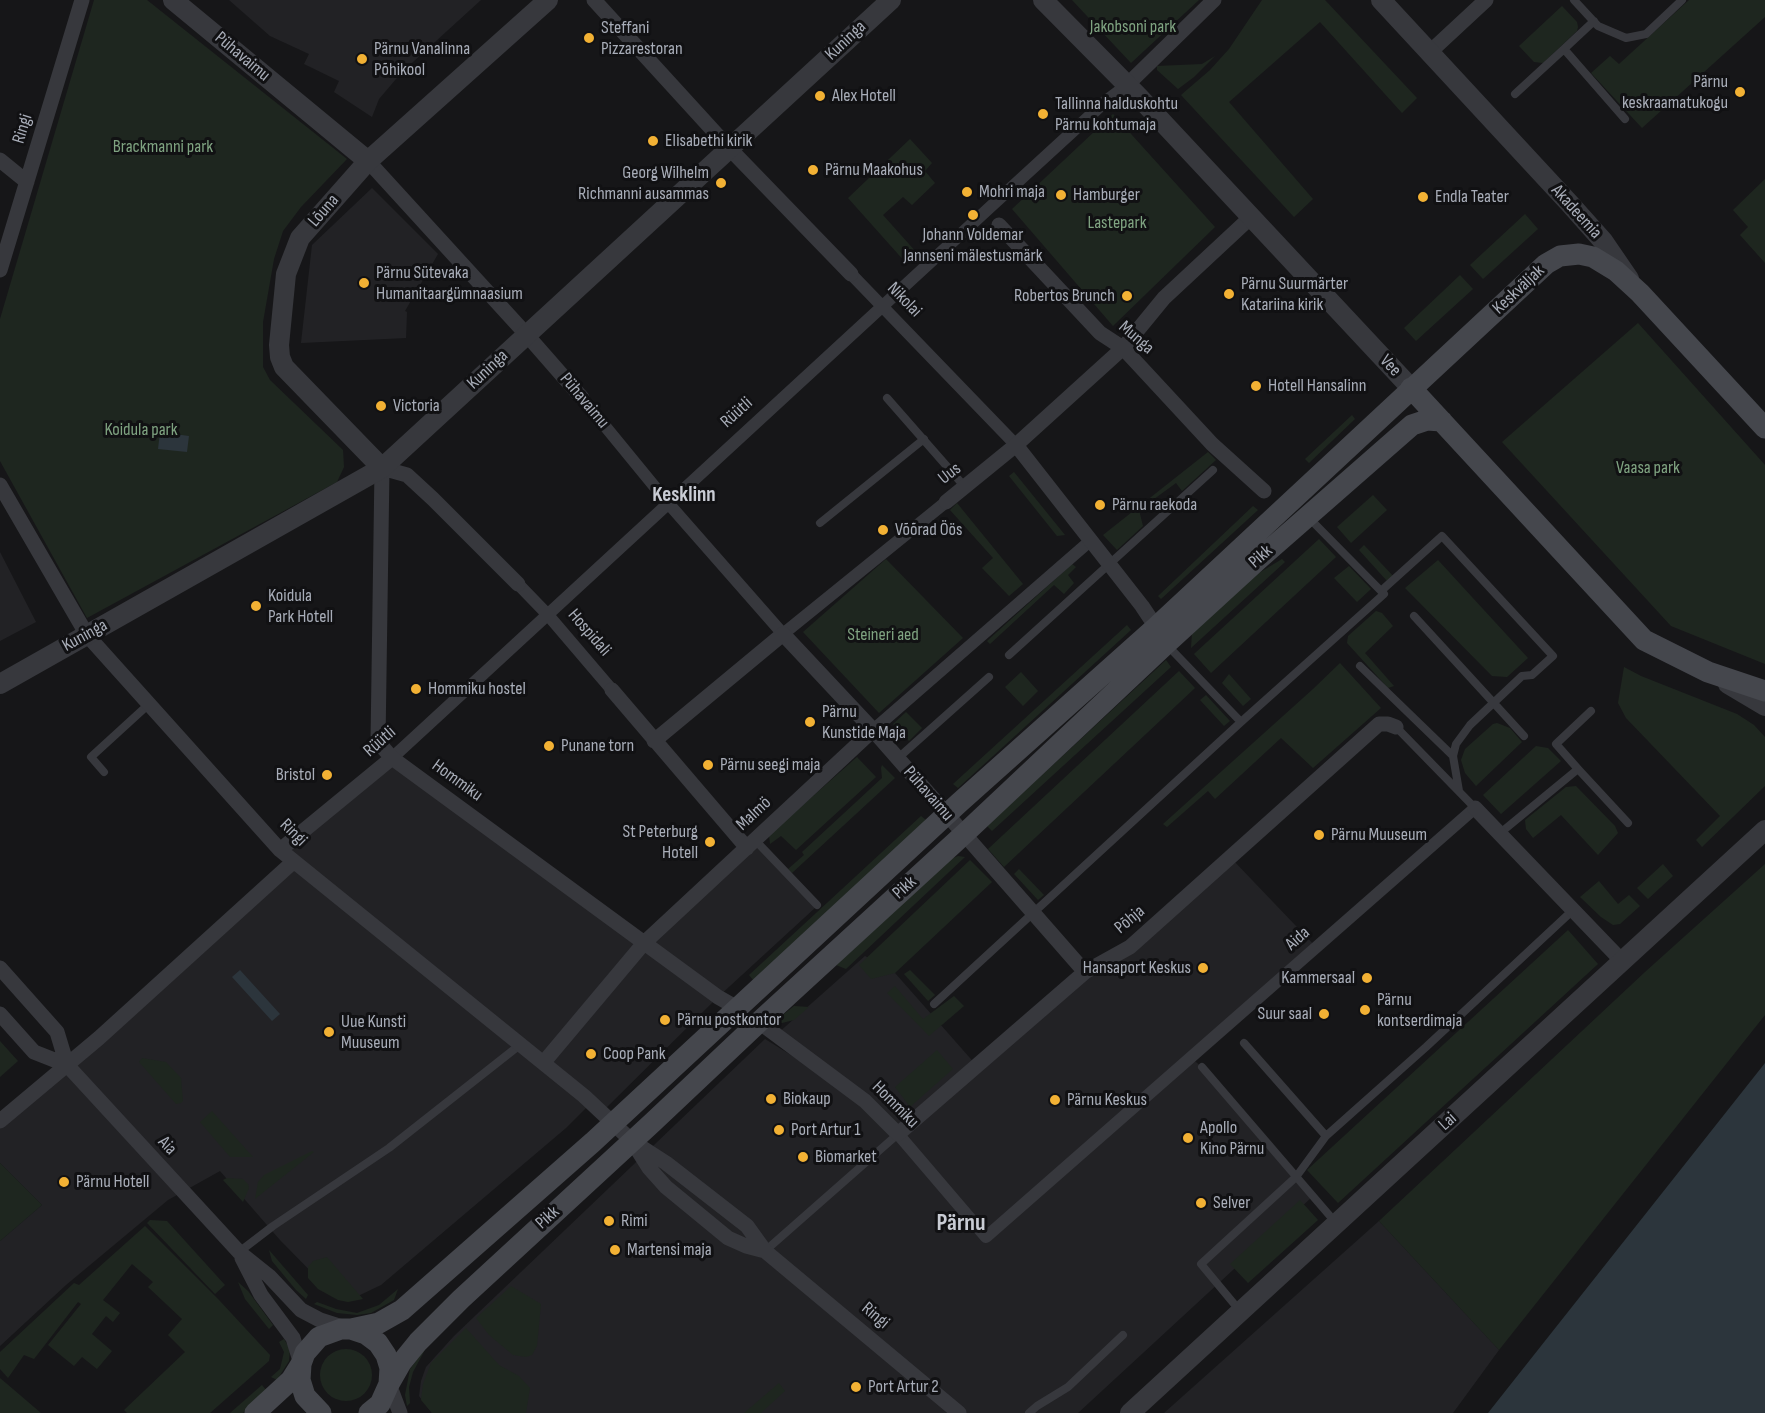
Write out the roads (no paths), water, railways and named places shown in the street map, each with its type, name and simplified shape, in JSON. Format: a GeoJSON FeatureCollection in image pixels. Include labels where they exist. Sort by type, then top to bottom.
{"type":"FeatureCollection","features":[{"type":"Feature","properties":{"kind":"main road","name":"Keskväljak"},"geometry":{"type":"LineString","coordinates":[[1411,388],[1535,273],[1560,256],[1579,254],[1593,257],[1616,271],[1640,293]]}},
{"type":"Feature","properties":{"kind":"main road","name":"Akadeemia"},"geometry":{"type":"LineString","coordinates":[[1640,293],[1765,428]]}},
{"type":"Feature","properties":{"kind":"main road","name":"Vee"},"geometry":{"type":"LineString","coordinates":[[1411,388],[1644,640],[1708,672],[1765,691]]}},
{"type":"Feature","properties":{"kind":"main road","name":"Pikk"},"geometry":{"type":"LineString","coordinates":[[369,1413],[380,1404],[401,1363],[418,1342],[469,1291],[963,835],[1411,388]]}},
{"type":"Feature","properties":{"kind":"main road","name":"Pikk"},"geometry":{"type":"LineString","coordinates":[[301,1364],[305,1353],[319,1337],[332,1330],[351,1329],[379,1323],[402,1311],[613,1124],[947,816],[1161,635],[1308,517],[1412,425],[1427,420],[1442,421]]}},
{"type":"Feature","properties":{"kind":"main road"},"geometry":{"type":"LineString","coordinates":[[351,1329],[366,1334],[378,1343],[386,1355],[390,1368],[389,1384]]}},
{"type":"Feature","properties":{"kind":"main road"},"geometry":{"type":"LineString","coordinates":[[255,1413],[291,1380],[301,1364]]}},
{"type":"Feature","properties":{"kind":"main road"},"geometry":{"type":"LineString","coordinates":[[301,1364],[300,1380],[305,1396],[321,1413]]}},
{"type":"Feature","properties":{"kind":"street","name":"Ringi"},"geometry":{"type":"LineString","coordinates":[[0,270],[82,0]]}},
{"type":"Feature","properties":{"kind":"street","name":"Pühavaimu"},"geometry":{"type":"LineString","coordinates":[[173,0],[368,161],[526,334],[668,503],[783,634],[873,730],[1085,972]]}},
{"type":"Feature","properties":{"kind":"street","name":"Lõuna"},"geometry":{"type":"LineString","coordinates":[[382,468],[284,367],[279,345],[286,274],[300,238],[368,161],[548,0]]}},
{"type":"Feature","properties":{"kind":"street","name":"Nikolai"},"geometry":{"type":"LineString","coordinates":[[594,0],[730,149],[1016,445],[1161,635]]}},
{"type":"Feature","properties":{"kind":"street","name":"Kuninga"},"geometry":{"type":"LineString","coordinates":[[0,684],[382,468],[891,0]]}},
{"type":"Feature","properties":{"kind":"street","name":"Vee"},"geometry":{"type":"LineString","coordinates":[[1042,0],[1127,85],[1411,388]]}},
{"type":"Feature","properties":{"kind":"street","name":"Rüütli"},"geometry":{"type":"LineString","coordinates":[[280,850],[392,758],[1107,100],[1184,35],[1214,0]]}},
{"type":"Feature","properties":{"kind":"street","name":"Akadeemia"},"geometry":{"type":"LineString","coordinates":[[1382,0],[1603,241],[1640,293]]}},
{"type":"Feature","properties":{"kind":"street"},"geometry":{"type":"LineString","coordinates":[[1430,52],[1486,0]]}},
{"type":"Feature","properties":{"kind":"street"},"geometry":{"type":"LineString","coordinates":[[0,160],[27,182]]}},
{"type":"Feature","properties":{"kind":"street","name":"Munga"},"geometry":{"type":"LineString","coordinates":[[987,210],[1100,333],[1123,348],[1212,444],[1264,491]]}},
{"type":"Feature","properties":{"kind":"street","name":"Uus"},"geometry":{"type":"LineString","coordinates":[[654,741],[1016,445],[1123,348],[1164,298],[1251,217]]}},
{"type":"Feature","properties":{"kind":"street","name":"Hospidali"},"geometry":{"type":"LineString","coordinates":[[382,468],[407,476],[433,499],[548,615],[654,741],[751,844]]}},
{"type":"Feature","properties":{"kind":"street","name":"Hommiku"},"geometry":{"type":"LineString","coordinates":[[382,468],[378,742],[392,758],[718,997],[739,1009]]}},
{"type":"Feature","properties":{"kind":"street","name":"Ringi"},"geometry":{"type":"LineString","coordinates":[[0,485],[87,635],[280,850],[544,1062],[632,1142],[666,1163],[747,1226],[765,1251],[959,1413]]}},
{"type":"Feature","properties":{"kind":"street","name":"Malmö"},"geometry":{"type":"LineString","coordinates":[[544,1062],[644,943],[873,730],[1090,541]]}},
{"type":"Feature","properties":{"kind":"street"},"geometry":{"type":"LineString","coordinates":[[1708,672],[1765,680]]}},
{"type":"Feature","properties":{"kind":"street"},"geometry":{"type":"LineString","coordinates":[[1708,672],[1765,706]]}},
{"type":"Feature","properties":{"kind":"street","name":"Põhja"},"geometry":{"type":"LineString","coordinates":[[898,1134],[1085,972],[1130,947],[1379,724],[1396,727]]}},
{"type":"Feature","properties":{"kind":"street"},"geometry":{"type":"LineString","coordinates":[[1475,808],[1622,961]]}},
{"type":"Feature","properties":{"kind":"street","name":"Aida"},"geometry":{"type":"LineString","coordinates":[[986,1237],[1475,808]]}},
{"type":"Feature","properties":{"kind":"street","name":"Lai"},"geometry":{"type":"LineString","coordinates":[[1130,1413],[1765,830]]}},
{"type":"Feature","properties":{"kind":"street"},"geometry":{"type":"LineString","coordinates":[[0,1121],[293,862]]}},
{"type":"Feature","properties":{"kind":"street","name":"Aia"},"geometry":{"type":"LineString","coordinates":[[0,968],[57,1032],[66,1065]]}},
{"type":"Feature","properties":{"kind":"street","name":"Aia"},"geometry":{"type":"LineString","coordinates":[[0,1014],[34,1052],[66,1065],[239,1252],[269,1276],[301,1310],[320,1320],[351,1329]]}},
{"type":"Feature","properties":{"kind":"street","name":"Hommiku"},"geometry":{"type":"LineString","coordinates":[[759,1022],[865,1101],[898,1134],[986,1237]]}},
{"type":"Feature","properties":{"kind":"street","name":"Aia"},"geometry":{"type":"LineString","coordinates":[[239,1252],[261,1295],[293,1338],[301,1364]]}},
{"type":"Feature","properties":{"kind":"street"},"geometry":{"type":"LineString","coordinates":[[389,1384],[400,1413]]}},
{"type":"Feature","properties":{"kind":"lane"},"geometry":{"type":"LineString","coordinates":[[1574,0],[1599,26],[1626,38],[1646,34],[1682,0]]}},
{"type":"Feature","properties":{"kind":"lane"},"geometry":{"type":"LineString","coordinates":[[1515,94],[1594,21]]}},
{"type":"Feature","properties":{"kind":"lane"},"geometry":{"type":"LineString","coordinates":[[1564,50],[1625,119]]}},
{"type":"Feature","properties":{"kind":"lane"},"geometry":{"type":"LineString","coordinates":[[887,398],[965,487]]}},
{"type":"Feature","properties":{"kind":"lane"},"geometry":{"type":"LineString","coordinates":[[820,523],[924,439]]}},
{"type":"Feature","properties":{"kind":"lane"},"geometry":{"type":"LineString","coordinates":[[1009,656],[1213,470]]}},
{"type":"Feature","properties":{"kind":"lane"},"geometry":{"type":"LineString","coordinates":[[934,1004],[1384,594],[1308,517]]}},
{"type":"Feature","properties":{"kind":"lane"},"geometry":{"type":"LineString","coordinates":[[1381,591],[1442,536],[1553,656],[1532,675],[1522,676],[1470,725],[1456,744],[1453,756],[1459,791]]}},
{"type":"Feature","properties":{"kind":"lane"},"geometry":{"type":"LineString","coordinates":[[1414,616],[1524,736]]}},
{"type":"Feature","properties":{"kind":"lane"},"geometry":{"type":"LineString","coordinates":[[1161,635],[1241,722]]}},
{"type":"Feature","properties":{"kind":"lane"},"geometry":{"type":"LineString","coordinates":[[1360,666],[1453,756]]}},
{"type":"Feature","properties":{"kind":"lane"},"geometry":{"type":"LineString","coordinates":[[897,759],[989,677]]}},
{"type":"Feature","properties":{"kind":"lane"},"geometry":{"type":"LineString","coordinates":[[104,772],[91,757],[149,704]]}},
{"type":"Feature","properties":{"kind":"lane"},"geometry":{"type":"LineString","coordinates":[[1591,711],[1556,744],[1628,823]]}},
{"type":"Feature","properties":{"kind":"lane"},"geometry":{"type":"LineString","coordinates":[[1396,727],[1475,808]]}},
{"type":"Feature","properties":{"kind":"lane"},"geometry":{"type":"LineString","coordinates":[[1499,834],[1578,769]]}},
{"type":"Feature","properties":{"kind":"lane"},"geometry":{"type":"LineString","coordinates":[[751,844],[817,905]]}},
{"type":"Feature","properties":{"kind":"lane"},"geometry":{"type":"LineString","coordinates":[[1241,1312],[1201,1264],[1296,1177],[1326,1136],[1426,1047],[1572,911]]}},
{"type":"Feature","properties":{"kind":"lane"},"geometry":{"type":"LineString","coordinates":[[1244,1043],[1326,1136]]}},
{"type":"Feature","properties":{"kind":"lane"},"geometry":{"type":"LineString","coordinates":[[239,1252],[273,1226],[389,1148],[521,1044]]}},
{"type":"Feature","properties":{"kind":"lane"},"geometry":{"type":"LineString","coordinates":[[1202,1067],[1337,1224]]}},
{"type":"Feature","properties":{"kind":"lane"},"geometry":{"type":"LineString","coordinates":[[765,1251],[898,1134]]}},
{"type":"Feature","properties":{"kind":"lane"},"geometry":{"type":"LineString","coordinates":[[1029,1413],[1068,1387],[1123,1335]]}},
{"type":"Feature","properties":{"kind":"place","name":"Steffani Pizzarestoran"},"geometry":{"type":"Point","coordinates":[589,38]}},
{"type":"Feature","properties":{"kind":"place","name":"Pärnu Vanalinna Põhikool"},"geometry":{"type":"Point","coordinates":[362,59]}},
{"type":"Feature","properties":{"kind":"place","name":"Pärnu keskraamatukogu"},"geometry":{"type":"Point","coordinates":[1740,92]}},
{"type":"Feature","properties":{"kind":"place","name":"Alex Hotell"},"geometry":{"type":"Point","coordinates":[820,96]}},
{"type":"Feature","properties":{"kind":"place","name":"Tallinna halduskohtu Pärnu kohtumaja"},"geometry":{"type":"Point","coordinates":[1043,114]}},
{"type":"Feature","properties":{"kind":"place","name":"Elisabethi kirik"},"geometry":{"type":"Point","coordinates":[653,141]}},
{"type":"Feature","properties":{"kind":"place","name":"Pärnu Maakohus"},"geometry":{"type":"Point","coordinates":[813,170]}},
{"type":"Feature","properties":{"kind":"place","name":"Georg Wilhelm Richmanni ausammas"},"geometry":{"type":"Point","coordinates":[721,183]}},
{"type":"Feature","properties":{"kind":"place","name":"Mohri maja"},"geometry":{"type":"Point","coordinates":[967,192]}},
{"type":"Feature","properties":{"kind":"place","name":"Hamburger"},"geometry":{"type":"Point","coordinates":[1061,195]}},
{"type":"Feature","properties":{"kind":"place","name":"Endla Teater"},"geometry":{"type":"Point","coordinates":[1423,197]}},
{"type":"Feature","properties":{"kind":"place","name":"Johann Voldemar Jannseni mälestusmärk"},"geometry":{"type":"Point","coordinates":[973,215]}},
{"type":"Feature","properties":{"kind":"place","name":"Pärnu Sütevaka Humanitaargümnaasium"},"geometry":{"type":"Point","coordinates":[364,283]}},
{"type":"Feature","properties":{"kind":"place","name":"Pärnu Suurmärter Katariina kirik"},"geometry":{"type":"Point","coordinates":[1229,294]}},
{"type":"Feature","properties":{"kind":"place","name":"Robertos Brunch"},"geometry":{"type":"Point","coordinates":[1127,296]}},
{"type":"Feature","properties":{"kind":"place","name":"Hotell Hansalinn"},"geometry":{"type":"Point","coordinates":[1256,386]}},
{"type":"Feature","properties":{"kind":"place","name":"Victoria"},"geometry":{"type":"Point","coordinates":[381,406]}},
{"type":"Feature","properties":{"kind":"place","name":"Pärnu raekoda"},"geometry":{"type":"Point","coordinates":[1100,505]}},
{"type":"Feature","properties":{"kind":"place","name":"Võõrad Öös"},"geometry":{"type":"Point","coordinates":[883,530]}},
{"type":"Feature","properties":{"kind":"place","name":"Koidula Park Hotell"},"geometry":{"type":"Point","coordinates":[256,606]}},
{"type":"Feature","properties":{"kind":"place","name":"Hommiku hostel"},"geometry":{"type":"Point","coordinates":[416,689]}},
{"type":"Feature","properties":{"kind":"place","name":"Pärnu Kunstide Maja"},"geometry":{"type":"Point","coordinates":[810,722]}},
{"type":"Feature","properties":{"kind":"place","name":"Punane torn"},"geometry":{"type":"Point","coordinates":[549,746]}},
{"type":"Feature","properties":{"kind":"place","name":"Pärnu seegi maja"},"geometry":{"type":"Point","coordinates":[708,765]}},
{"type":"Feature","properties":{"kind":"place","name":"Bristol"},"geometry":{"type":"Point","coordinates":[327,775]}},
{"type":"Feature","properties":{"kind":"place","name":"Pärnu Muuseum"},"geometry":{"type":"Point","coordinates":[1319,835]}},
{"type":"Feature","properties":{"kind":"place","name":"St Peterburg Hotell"},"geometry":{"type":"Point","coordinates":[710,842]}},
{"type":"Feature","properties":{"kind":"place","name":"Hansaport Keskus"},"geometry":{"type":"Point","coordinates":[1203,968]}},
{"type":"Feature","properties":{"kind":"place","name":"Kammersaal"},"geometry":{"type":"Point","coordinates":[1367,978]}},
{"type":"Feature","properties":{"kind":"place","name":"Pärnu kontserdimaja"},"geometry":{"type":"Point","coordinates":[1365,1010]}},
{"type":"Feature","properties":{"kind":"place","name":"Suur saal"},"geometry":{"type":"Point","coordinates":[1324,1014]}},
{"type":"Feature","properties":{"kind":"place","name":"Pärnu postkontor"},"geometry":{"type":"Point","coordinates":[665,1020]}},
{"type":"Feature","properties":{"kind":"place","name":"Uue Kunsti Muuseum"},"geometry":{"type":"Point","coordinates":[329,1032]}},
{"type":"Feature","properties":{"kind":"place","name":"Coop Pank"},"geometry":{"type":"Point","coordinates":[591,1054]}},
{"type":"Feature","properties":{"kind":"place","name":"Biokaup"},"geometry":{"type":"Point","coordinates":[771,1099]}},
{"type":"Feature","properties":{"kind":"place","name":"Pärnu Keskus"},"geometry":{"type":"Point","coordinates":[1055,1100]}},
{"type":"Feature","properties":{"kind":"place","name":"Port Artur 1"},"geometry":{"type":"Point","coordinates":[779,1130]}},
{"type":"Feature","properties":{"kind":"place","name":"Apollo Kino Pärnu"},"geometry":{"type":"Point","coordinates":[1188,1138]}},
{"type":"Feature","properties":{"kind":"place","name":"Biomarket"},"geometry":{"type":"Point","coordinates":[803,1157]}},
{"type":"Feature","properties":{"kind":"place","name":"Pärnu Hotell"},"geometry":{"type":"Point","coordinates":[64,1182]}},
{"type":"Feature","properties":{"kind":"place","name":"Selver"},"geometry":{"type":"Point","coordinates":[1201,1203]}},
{"type":"Feature","properties":{"kind":"place","name":"Rimi"},"geometry":{"type":"Point","coordinates":[609,1221]}},
{"type":"Feature","properties":{"kind":"place","name":"Martensi maja"},"geometry":{"type":"Point","coordinates":[615,1250]}},
{"type":"Feature","properties":{"kind":"place","name":"Port Artur 2"},"geometry":{"type":"Point","coordinates":[856,1387]}},
{"type":"Feature","properties":{"kind":"district","name":"Kesklinn"},"geometry":{"type":"Point","coordinates":[684,496]}},
{"type":"Feature","properties":{"kind":"district","name":"Pärnu"},"geometry":{"type":"Point","coordinates":[961,1224]}},
{"type":"Feature","properties":{"kind":"park label","name":"Jakobsoni park"},"geometry":{"type":"Point","coordinates":[1133,27]}},
{"type":"Feature","properties":{"kind":"park label","name":"Brackmanni park"},"geometry":{"type":"Point","coordinates":[163,147]}},
{"type":"Feature","properties":{"kind":"park label","name":"Lastepark"},"geometry":{"type":"Point","coordinates":[1117,223]}},
{"type":"Feature","properties":{"kind":"park label","name":"Koidula park"},"geometry":{"type":"Point","coordinates":[141,430]}},
{"type":"Feature","properties":{"kind":"park label","name":"Vaasa park"},"geometry":{"type":"Point","coordinates":[1648,468]}},
{"type":"Feature","properties":{"kind":"park label","name":"Steineri aed"},"geometry":{"type":"Point","coordinates":[883,635]}}]}
